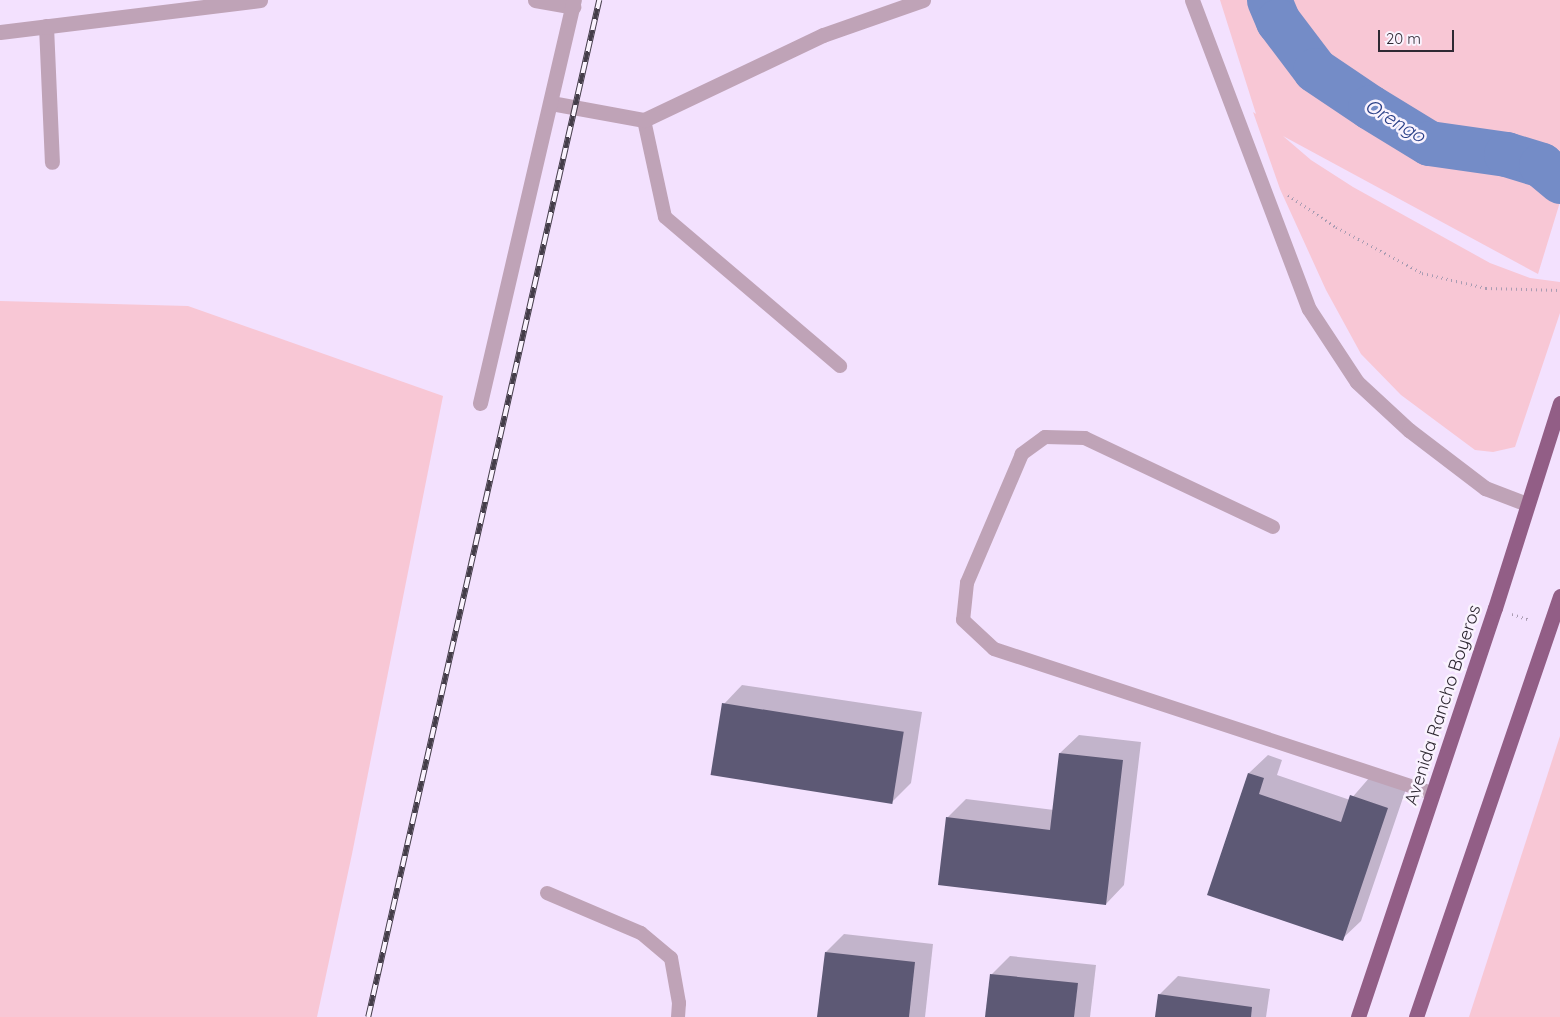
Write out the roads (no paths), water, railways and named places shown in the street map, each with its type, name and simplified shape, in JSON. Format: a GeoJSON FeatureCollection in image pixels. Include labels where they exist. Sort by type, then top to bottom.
{"type":"FeatureCollection","features":[{"type":"Feature","properties":{"kind":"highway","name":"Avenida Rancho Boyeros"},"geometry":{"type":"LineString","coordinates":[[1358,1017],[1495,608],[1560,403]]}},
{"type":"Feature","properties":{"kind":"highway"},"geometry":{"type":"LineString","coordinates":[[1416,1017],[1560,596]]}},
{"type":"Feature","properties":{"kind":"street"},"geometry":{"type":"LineString","coordinates":[[0,32],[260,0]]}},
{"type":"Feature","properties":{"kind":"street"},"geometry":{"type":"LineString","coordinates":[[480,403],[573,4],[534,0]]}},
{"type":"Feature","properties":{"kind":"street"},"geometry":{"type":"LineString","coordinates":[[551,103],[644,120],[822,35],[923,0]]}},
{"type":"Feature","properties":{"kind":"street"},"geometry":{"type":"LineString","coordinates":[[1192,0],[1309,309],[1357,382],[1409,430],[1485,488],[1527,504]]}},
{"type":"Feature","properties":{"kind":"street"},"geometry":{"type":"LineString","coordinates":[[46,26],[52,162]]}},
{"type":"Feature","properties":{"kind":"lane"},"geometry":{"type":"LineString","coordinates":[[644,120],[665,217],[840,366]]}},
{"type":"Feature","properties":{"kind":"lane"},"geometry":{"type":"LineString","coordinates":[[1274,527],[1085,438],[1045,437],[1022,454],[967,583],[963,620],[994,649],[1433,792]]}},
{"type":"Feature","properties":{"kind":"lane"},"geometry":{"type":"LineString","coordinates":[[547,893],[642,933],[671,958],[679,1002],[678,1017]]}},
{"type":"Feature","properties":{"kind":"waterway","name":"Orengo"},"geometry":{"type":"LineString","coordinates":[[1269,0],[1278,21],[1315,70],[1370,107],[1429,143],[1506,154],[1541,165],[1560,181]]}},
{"type":"Feature","properties":{"kind":"railway"},"geometry":{"type":"LineString","coordinates":[[368,1017],[599,0]]}}]}
